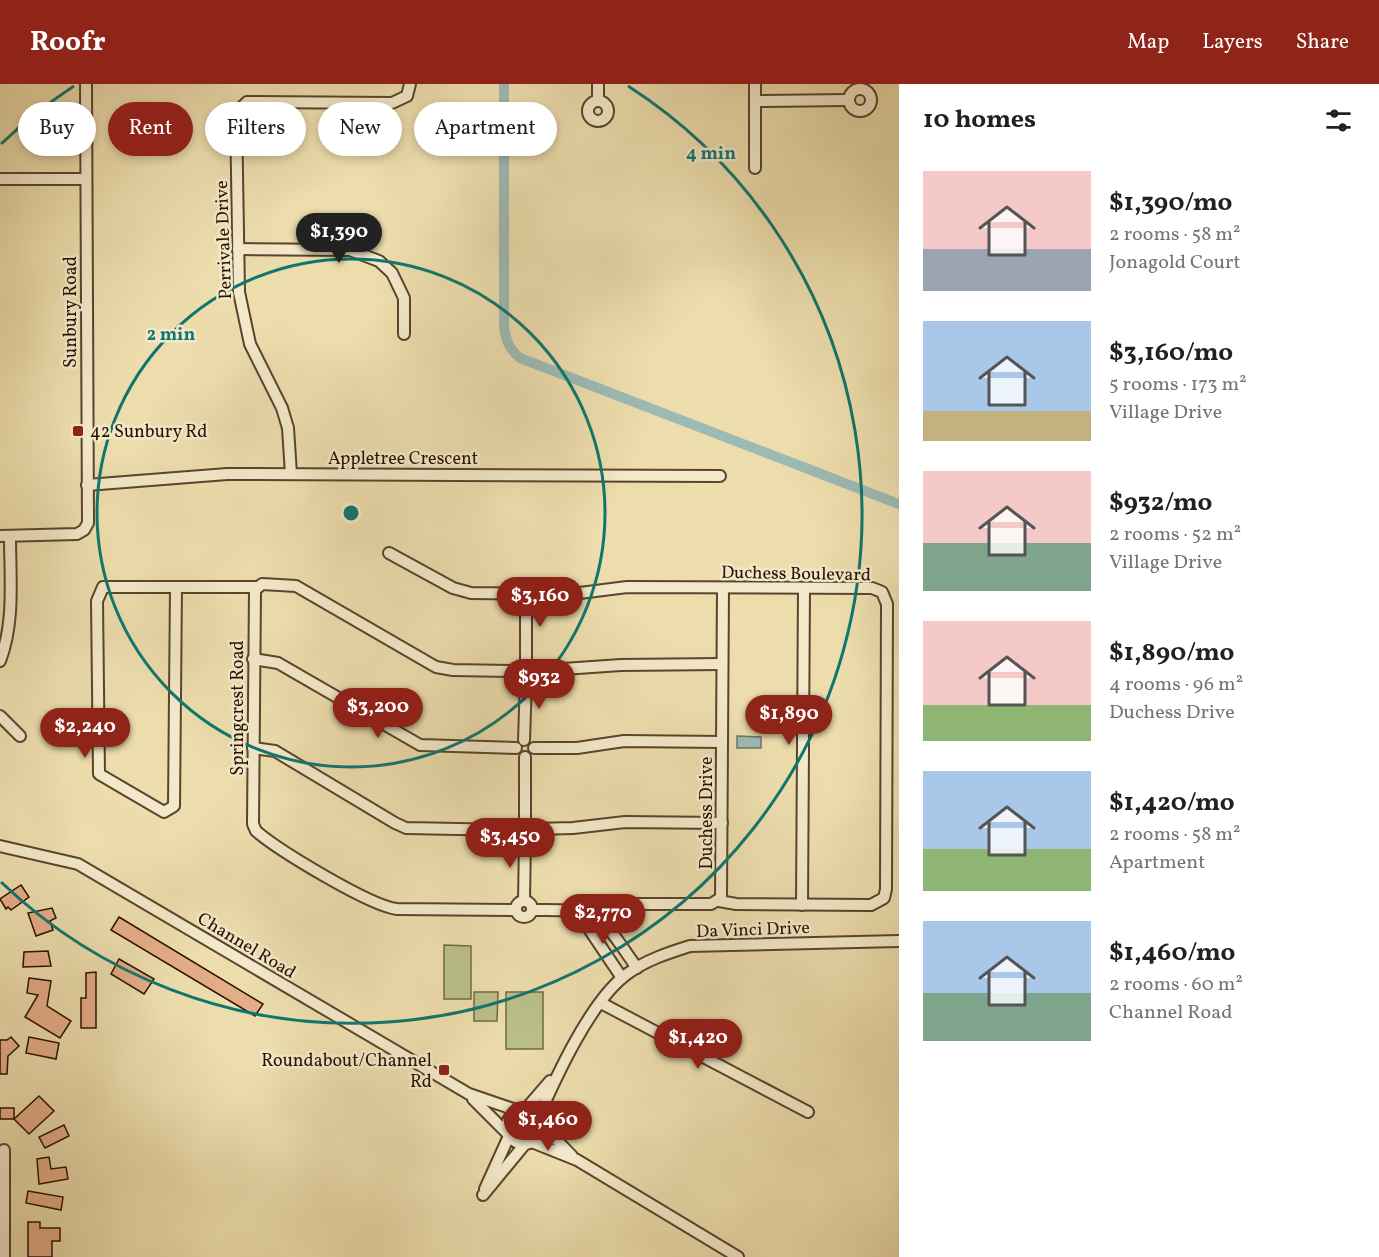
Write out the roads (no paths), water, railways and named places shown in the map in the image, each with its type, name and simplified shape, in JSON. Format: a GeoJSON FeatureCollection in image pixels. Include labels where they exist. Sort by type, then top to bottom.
{"type":"FeatureCollection","features":[{"type":"Feature","properties":{"kind":"street","name":"Sunbury Road"},"geometry":{"type":"LineString","coordinates":[[5,536],[77,534],[84,530],[88,523],[86,84]]}},
{"type":"Feature","properties":{"kind":"street","name":"Perrivale Drive"},"geometry":{"type":"LineString","coordinates":[[291,474],[291,452],[282,408],[250,344],[238,292],[236,113],[247,102],[392,103],[407,96],[410,84]]}},
{"type":"Feature","properties":{"kind":"street"},"geometry":{"type":"LineString","coordinates":[[598,84],[598,101]]}},
{"type":"Feature","properties":{"kind":"street"},"geometry":{"type":"LineString","coordinates":[[755,84],[755,168]]}},
{"type":"Feature","properties":{"kind":"street"},"geometry":{"type":"LineString","coordinates":[[755,101],[849,100]]}},
{"type":"Feature","properties":{"kind":"street"},"geometry":{"type":"LineString","coordinates":[[0,179],[86,178]]}},
{"type":"Feature","properties":{"kind":"street"},"geometry":{"type":"LineString","coordinates":[[238,249],[350,250],[379,261],[392,273],[404,298],[404,334]]}},
{"type":"Feature","properties":{"kind":"street","name":"Appletree Crescent"},"geometry":{"type":"LineString","coordinates":[[87,485],[227,474],[720,476]]}},
{"type":"Feature","properties":{"kind":"street"},"geometry":{"type":"LineString","coordinates":[[0,661],[7,642],[10,618],[5,536]]}},
{"type":"Feature","properties":{"kind":"street","name":"Duchess Boulevard"},"geometry":{"type":"LineString","coordinates":[[389,553],[463,592],[572,594],[627,587],[875,589],[882,592],[887,602],[886,889],[884,898],[875,904],[736,904],[719,901]]}},
{"type":"Feature","properties":{"kind":"street"},"geometry":{"type":"LineString","coordinates":[[176,587],[174,806],[164,812],[99,774],[97,601],[103,587],[176,587],[258,587],[271,584],[296,586],[436,667],[453,670],[517,671]]}},
{"type":"Feature","properties":{"kind":"street","name":"Springcrest Road"},"geometry":{"type":"LineString","coordinates":[[258,587],[254,597],[253,824],[262,836],[382,907],[516,910]]}},
{"type":"Feature","properties":{"kind":"street","name":"Duchess Drive"},"geometry":{"type":"LineString","coordinates":[[719,901],[722,896],[723,588]]}},
{"type":"Feature","properties":{"kind":"street"},"geometry":{"type":"LineString","coordinates":[[802,905],[804,588]]}},
{"type":"Feature","properties":{"kind":"street"},"geometry":{"type":"LineString","coordinates":[[526,593],[532,676],[526,680]]}},
{"type":"Feature","properties":{"kind":"street"},"geometry":{"type":"LineString","coordinates":[[253,660],[278,663],[420,746],[520,744],[530,741],[534,748]]}},
{"type":"Feature","properties":{"kind":"street"},"geometry":{"type":"LineString","coordinates":[[526,680],[519,677],[517,671],[521,664],[530,667],[722,664]]}},
{"type":"Feature","properties":{"kind":"street"},"geometry":{"type":"LineString","coordinates":[[525,757],[520,755],[520,744],[526,680]]}},
{"type":"Feature","properties":{"kind":"street"},"geometry":{"type":"LineString","coordinates":[[0,716],[20,736]]}},
{"type":"Feature","properties":{"kind":"street"},"geometry":{"type":"LineString","coordinates":[[534,748],[577,748],[624,741],[722,742]]}},
{"type":"Feature","properties":{"kind":"street"},"geometry":{"type":"LineString","coordinates":[[253,748],[275,752],[394,824],[406,828],[516,830]]}},
{"type":"Feature","properties":{"kind":"street"},"geometry":{"type":"LineString","coordinates":[[525,757],[530,755],[534,748]]}},
{"type":"Feature","properties":{"kind":"street"},"geometry":{"type":"LineString","coordinates":[[525,757],[525,820]]}},
{"type":"Feature","properties":{"kind":"street"},"geometry":{"type":"LineString","coordinates":[[525,820],[530,822],[534,829]]}},
{"type":"Feature","properties":{"kind":"street"},"geometry":{"type":"LineString","coordinates":[[525,820],[517,824],[516,830],[520,837],[525,838],[531,835],[534,829]]}},
{"type":"Feature","properties":{"kind":"street"},"geometry":{"type":"LineString","coordinates":[[534,829],[573,828],[625,822],[722,823]]}},
{"type":"Feature","properties":{"kind":"street"},"geometry":{"type":"LineString","coordinates":[[524,901],[525,838]]}},
{"type":"Feature","properties":{"kind":"street","name":"Channel Road"},"geometry":{"type":"LineString","coordinates":[[0,846],[78,864],[469,1094],[522,1111]]}},
{"type":"Feature","properties":{"kind":"street"},"geometry":{"type":"LineString","coordinates":[[524,901],[517,905],[516,910],[520,917],[526,918],[532,910]]}},
{"type":"Feature","properties":{"kind":"street"},"geometry":{"type":"LineString","coordinates":[[524,901],[529,903],[532,910]]}},
{"type":"Feature","properties":{"kind":"street"},"geometry":{"type":"LineString","coordinates":[[592,932],[630,904],[711,904],[719,901]]}},
{"type":"Feature","properties":{"kind":"street"},"geometry":{"type":"LineString","coordinates":[[532,910],[577,911],[594,914],[605,923],[637,968]]}},
{"type":"Feature","properties":{"kind":"street"},"geometry":{"type":"LineString","coordinates":[[577,911],[622,978]]}},
{"type":"Feature","properties":{"kind":"street","name":"Da Vinci Drive"},"geometry":{"type":"LineString","coordinates":[[539,1121],[558,1073],[601,1003],[622,978],[660,956],[690,946],[899,941]]}},
{"type":"Feature","properties":{"kind":"street"},"geometry":{"type":"LineString","coordinates":[[601,1003],[808,1112]]}},
{"type":"Feature","properties":{"kind":"street","name":"Da Vinci Drive"},"geometry":{"type":"LineString","coordinates":[[522,1111],[558,1073]]}},
{"type":"Feature","properties":{"kind":"street","name":"Channel Road"},"geometry":{"type":"LineString","coordinates":[[469,1094],[508,1135]]}},
{"type":"Feature","properties":{"kind":"street"},"geometry":{"type":"LineString","coordinates":[[539,1121],[537,1137],[528,1143],[483,1195],[508,1135],[510,1118],[522,1111],[539,1121],[577,1160]]}},
{"type":"Feature","properties":{"kind":"street"},"geometry":{"type":"LineString","coordinates":[[508,1135],[518,1143],[528,1143],[577,1160],[738,1257]]}},
{"type":"Feature","properties":{"kind":"street"},"geometry":{"type":"LineString","coordinates":[[4,1150],[4,1257]]}},
{"type":"Feature","properties":{"kind":"water"},"geometry":{"type":"Polygon","coordinates":[[[737,736],[761,737],[761,748],[737,748],[737,736]]]}},
{"type":"Feature","properties":{"kind":"waterway"},"geometry":{"type":"LineString","coordinates":[[504,84],[504,327],[509,344],[516,355],[899,504]]}},
{"type":"Feature","properties":{"kind":"place","name":"42 Sunbury Rd"},"geometry":{"type":"Point","coordinates":[78,431]}},
{"type":"Feature","properties":{"kind":"place","name":"Roundabout/Channel Rd"},"geometry":{"type":"Point","coordinates":[444,1070]}}]}
